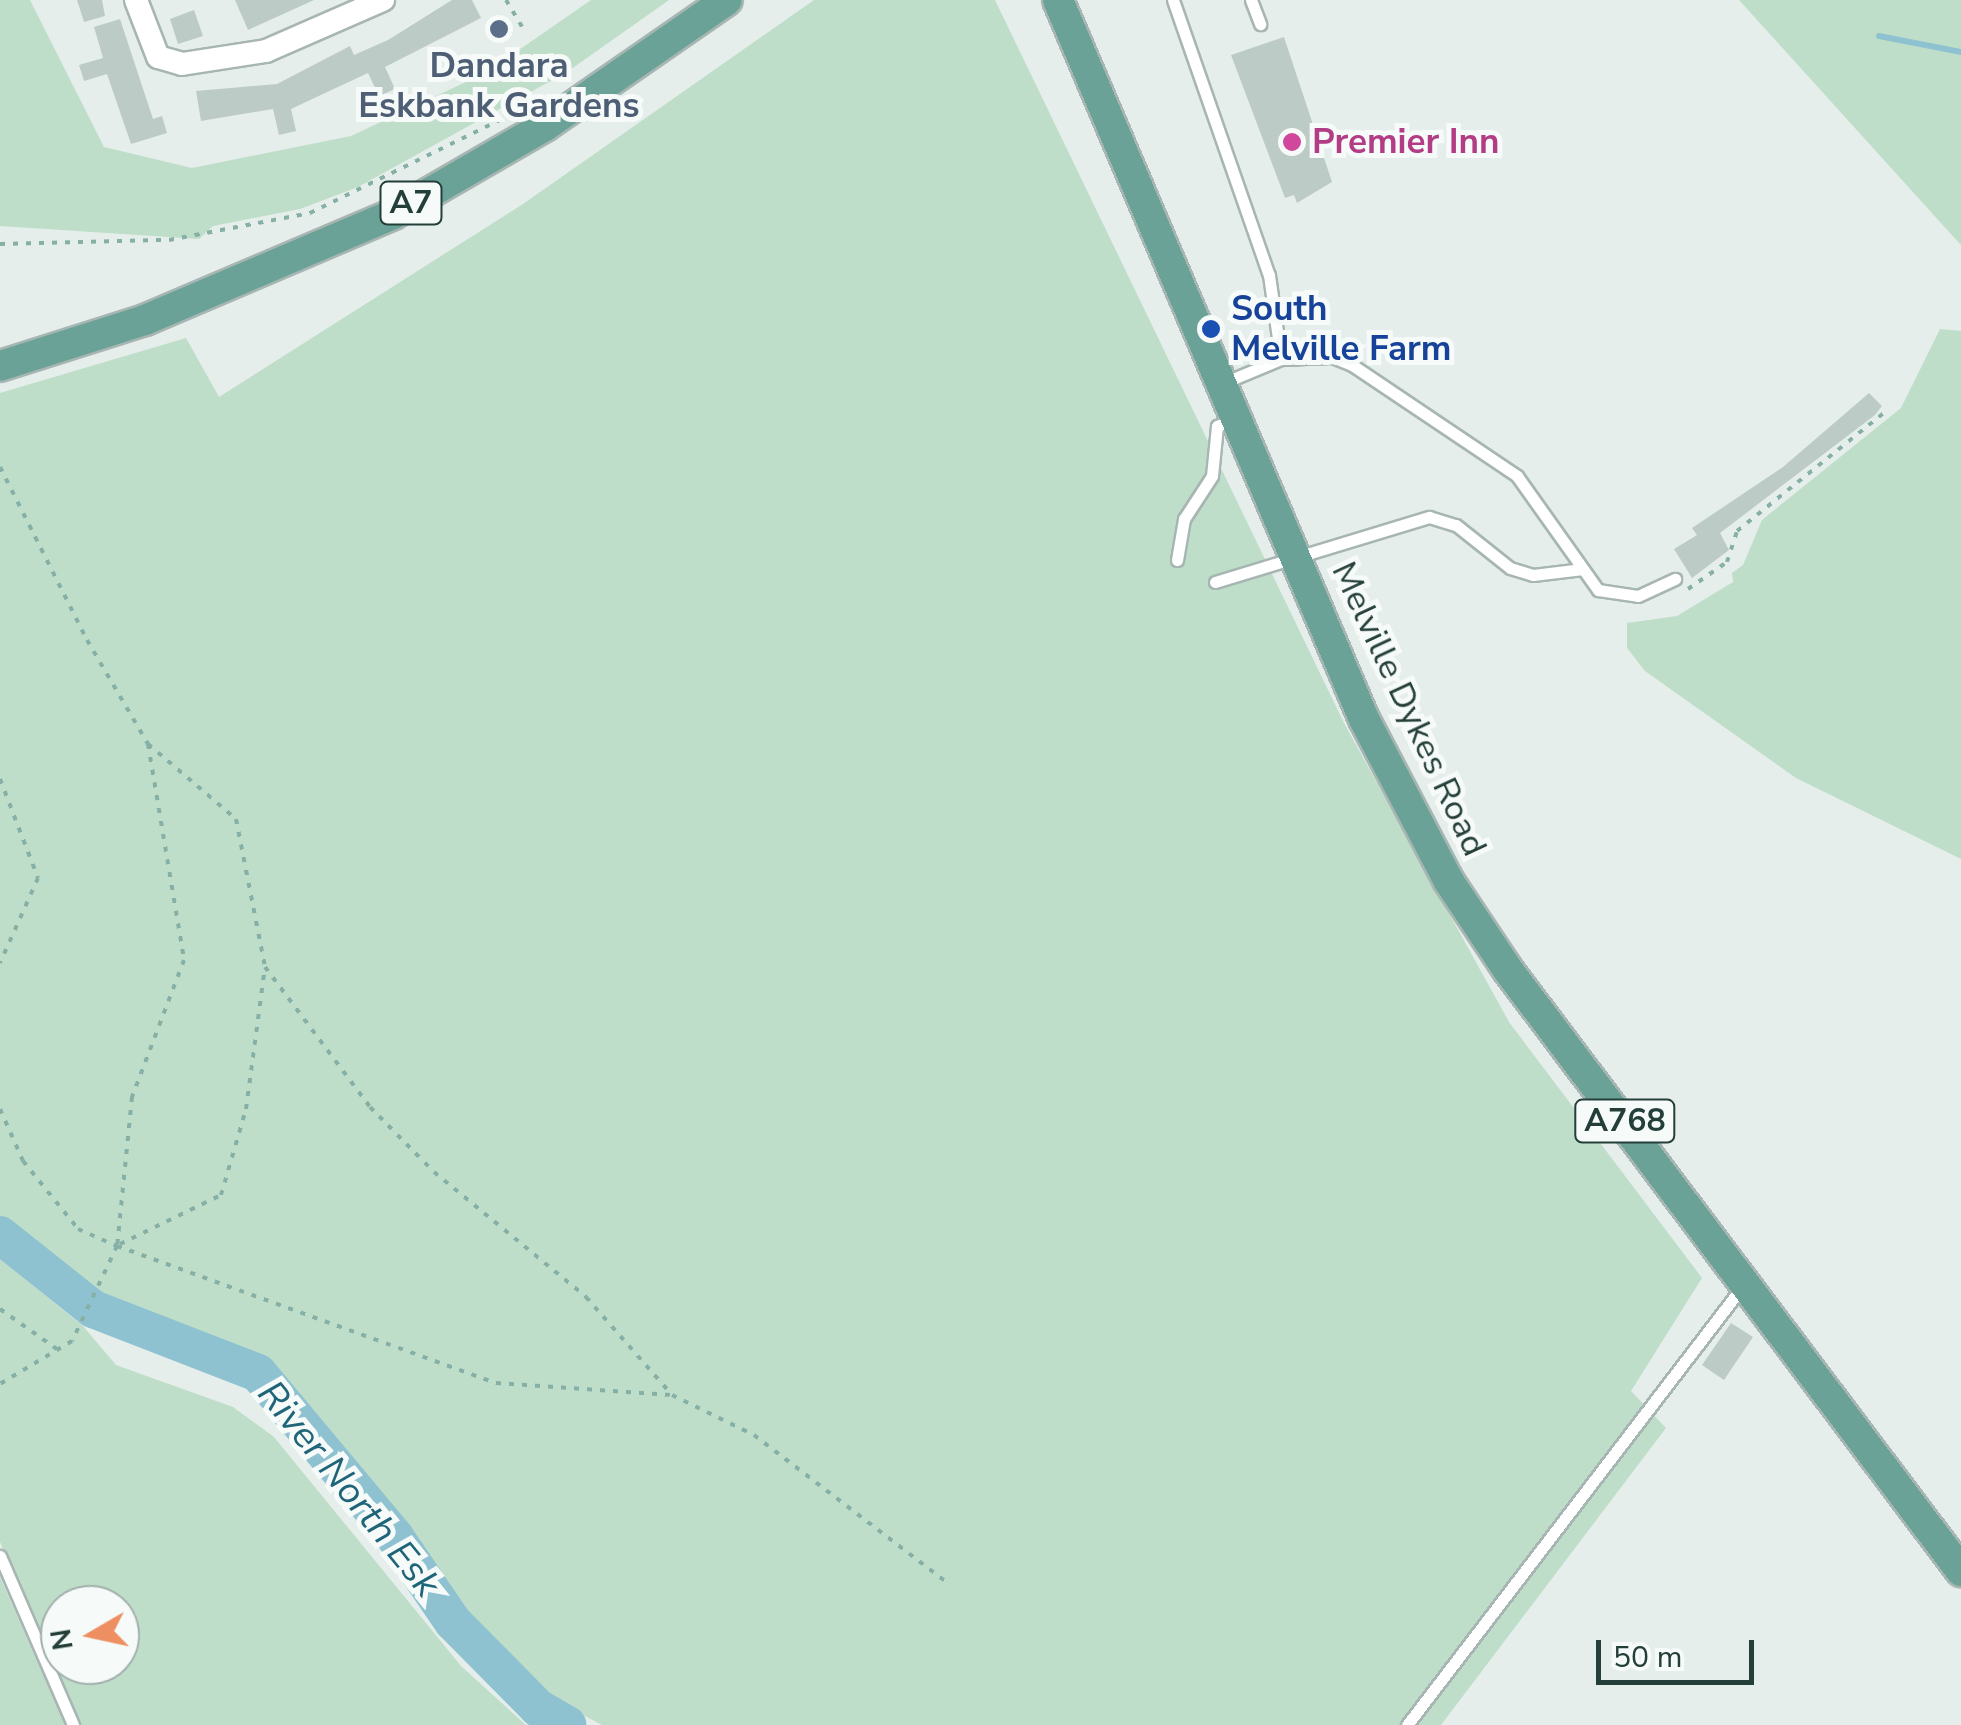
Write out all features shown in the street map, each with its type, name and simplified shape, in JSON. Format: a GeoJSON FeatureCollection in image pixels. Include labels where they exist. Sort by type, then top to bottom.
{"type":"FeatureCollection","features":[{"type":"Feature","properties":{"kind":"main road","name":"A7"},"geometry":{"type":"LineString","coordinates":[[0,366],[64,348],[257,275],[393,214],[545,126],[727,0]]}},
{"type":"Feature","properties":{"kind":"main road","name":"Melville Dykes Road"},"geometry":{"type":"LineString","coordinates":[[1058,0],[1364,720],[1448,880],[1508,970],[1961,1572]]}},
{"type":"Feature","properties":{"kind":"street"},"geometry":{"type":"LineString","coordinates":[[136,0],[158,57],[182,64],[266,51],[383,0]]}},
{"type":"Feature","properties":{"kind":"lane"},"geometry":{"type":"LineString","coordinates":[[1173,0],[1268,275],[1281,360]]}},
{"type":"Feature","properties":{"kind":"lane"},"geometry":{"type":"LineString","coordinates":[[1252,0],[1260,24]]}},
{"type":"Feature","properties":{"kind":"lane"},"geometry":{"type":"LineString","coordinates":[[1222,383],[1281,360],[1332,358],[1352,365],[1517,476],[1598,590],[1612,596],[1656,592],[1675,579]]}},
{"type":"Feature","properties":{"kind":"lane"},"geometry":{"type":"LineString","coordinates":[[1177,560],[1184,519],[1212,476],[1217,426],[1237,418]]}},
{"type":"Feature","properties":{"kind":"lane"},"geometry":{"type":"LineString","coordinates":[[1215,582],[1429,517],[1456,526],[1510,568],[1532,574],[1583,570]]}},
{"type":"Feature","properties":{"kind":"lane"},"geometry":{"type":"LineString","coordinates":[[1408,1725],[1746,1283]]}},
{"type":"Feature","properties":{"kind":"lane"},"geometry":{"type":"LineString","coordinates":[[0,1556],[73,1725]]}},
{"type":"Feature","properties":{"kind":"path"},"geometry":{"type":"LineString","coordinates":[[506,0],[525,32]]}},
{"type":"Feature","properties":{"kind":"path"},"geometry":{"type":"LineString","coordinates":[[0,244],[169,240],[310,214],[508,116]]}},
{"type":"Feature","properties":{"kind":"path"},"geometry":{"type":"LineString","coordinates":[[1675,579],[1683,591],[1711,576],[1727,562],[1737,531],[1889,409]]}},
{"type":"Feature","properties":{"kind":"path"},"geometry":{"type":"LineString","coordinates":[[0,467],[86,640],[148,744],[236,819],[265,968],[246,1109],[222,1195],[117,1246]]}},
{"type":"Feature","properties":{"kind":"path"},"geometry":{"type":"LineString","coordinates":[[0,1384],[62,1352],[72,1341],[117,1246],[132,1098],[184,960],[148,744]]}},
{"type":"Feature","properties":{"kind":"path"},"geometry":{"type":"LineString","coordinates":[[0,780],[38,878],[0,963]]}},
{"type":"Feature","properties":{"kind":"path"},"geometry":{"type":"LineString","coordinates":[[265,968],[370,1107],[434,1172],[586,1297],[672,1395]]}},
{"type":"Feature","properties":{"kind":"path"},"geometry":{"type":"LineString","coordinates":[[0,1109],[24,1161],[78,1229],[496,1383],[672,1395],[754,1435],[944,1582]]}},
{"type":"Feature","properties":{"kind":"path"},"geometry":{"type":"LineString","coordinates":[[0,1309],[62,1352]]}},
{"type":"Feature","properties":{"kind":"green space"},"geometry":{"type":"Polygon","coordinates":[[[0,0],[30,0],[104,147],[192,168],[351,136],[487,72],[591,0],[669,0],[567,72],[358,187],[300,209],[213,226],[199,239],[0,226],[0,0]]]}},
{"type":"Feature","properties":{"kind":"green space"},"geometry":{"type":"Polygon","coordinates":[[[814,0],[995,0],[1344,723],[1509,1022],[1702,1278],[1631,1391],[1666,1428],[1441,1725],[602,1725],[541,1693],[467,1621],[350,1461],[263,1362],[172,1322],[98,1299],[0,1220],[0,393],[186,338],[219,397],[523,204],[814,0]]]}},
{"type":"Feature","properties":{"kind":"green space"},"geometry":{"type":"Polygon","coordinates":[[[1739,0],[1961,0],[1961,245],[1940,222],[1739,0]]]}},
{"type":"Feature","properties":{"kind":"green space"},"geometry":{"type":"Polygon","coordinates":[[[1940,329],[1961,331],[1961,859],[1796,778],[1645,671],[1627,648],[1627,623],[1677,616],[1733,582],[1732,573],[1743,565],[1762,520],[1901,408],[1940,329]]]}},
{"type":"Feature","properties":{"kind":"green space"},"geometry":{"type":"Polygon","coordinates":[[[0,1259],[83,1326],[116,1365],[233,1407],[274,1437],[461,1666],[526,1725],[79,1725],[62,1685],[140,1685],[140,1585],[40,1585],[40,1635],[0,1542],[0,1259]]]}},
{"type":"Feature","properties":{"kind":"green space"},"geometry":{"type":"Polygon","coordinates":[[[0,1577],[40,1668],[40,1685],[47,1685],[65,1725],[0,1725],[0,1577]]]}},
{"type":"Feature","properties":{"kind":"building"},"geometry":{"type":"Polygon","coordinates":[[[77,0],[102,0],[105,16],[84,22],[77,0]]]}},
{"type":"Feature","properties":{"kind":"building"},"geometry":{"type":"Polygon","coordinates":[[[235,0],[314,0],[248,30],[235,0]]]}},
{"type":"Feature","properties":{"kind":"building"},"geometry":{"type":"Polygon","coordinates":[[[452,0],[472,0],[481,18],[385,67],[395,89],[379,96],[368,73],[291,109],[296,131],[279,135],[273,109],[201,121],[196,91],[277,84],[350,46],[354,55],[388,40],[452,0]]]}},
{"type":"Feature","properties":{"kind":"building"},"geometry":{"type":"Polygon","coordinates":[[[194,10],[203,36],[178,44],[170,19],[194,10]]]}},
{"type":"Feature","properties":{"kind":"building"},"geometry":{"type":"Polygon","coordinates":[[[503,17],[510,33],[493,41],[486,25],[503,17]]]}},
{"type":"Feature","properties":{"kind":"building"},"geometry":{"type":"Polygon","coordinates":[[[120,19],[153,119],[162,116],[167,133],[131,144],[107,74],[84,81],[79,65],[103,58],[94,27],[120,19]]]}},
{"type":"Feature","properties":{"kind":"building","name":"Premier Inn"},"geometry":{"type":"Polygon","coordinates":[[[1284,37],[1332,182],[1297,203],[1294,195],[1285,198],[1231,55],[1284,37]]]}},
{"type":"Feature","properties":{"kind":"building"},"geometry":{"type":"Polygon","coordinates":[[[1869,393],[1882,406],[1875,415],[1720,533],[1729,550],[1692,578],[1674,549],[1697,535],[1692,528],[1783,467],[1869,393]]]}},
{"type":"Feature","properties":{"kind":"building"},"geometry":{"type":"Polygon","coordinates":[[[1731,1323],[1753,1337],[1724,1380],[1702,1365],[1731,1323]]]}},
{"type":"Feature","properties":{"kind":"waterway"},"geometry":{"type":"LineString","coordinates":[[1879,36],[1961,52]]}},
{"type":"Feature","properties":{"kind":"waterway","name":"River North Esk"},"geometry":{"type":"LineString","coordinates":[[0,1235],[93,1309],[258,1373],[395,1537],[453,1622],[538,1708],[567,1725]]}},
{"type":"Feature","properties":{"kind":"place","name":"Dandara Eskbank Gardens"},"geometry":{"type":"Point","coordinates":[499,29]}},
{"type":"Feature","properties":{"kind":"place","name":"Premier Inn"},"geometry":{"type":"Point","coordinates":[1292,142]}},
{"type":"Feature","properties":{"kind":"place","name":"South Melville Farm"},"geometry":{"type":"Point","coordinates":[1211,329]}}]}
